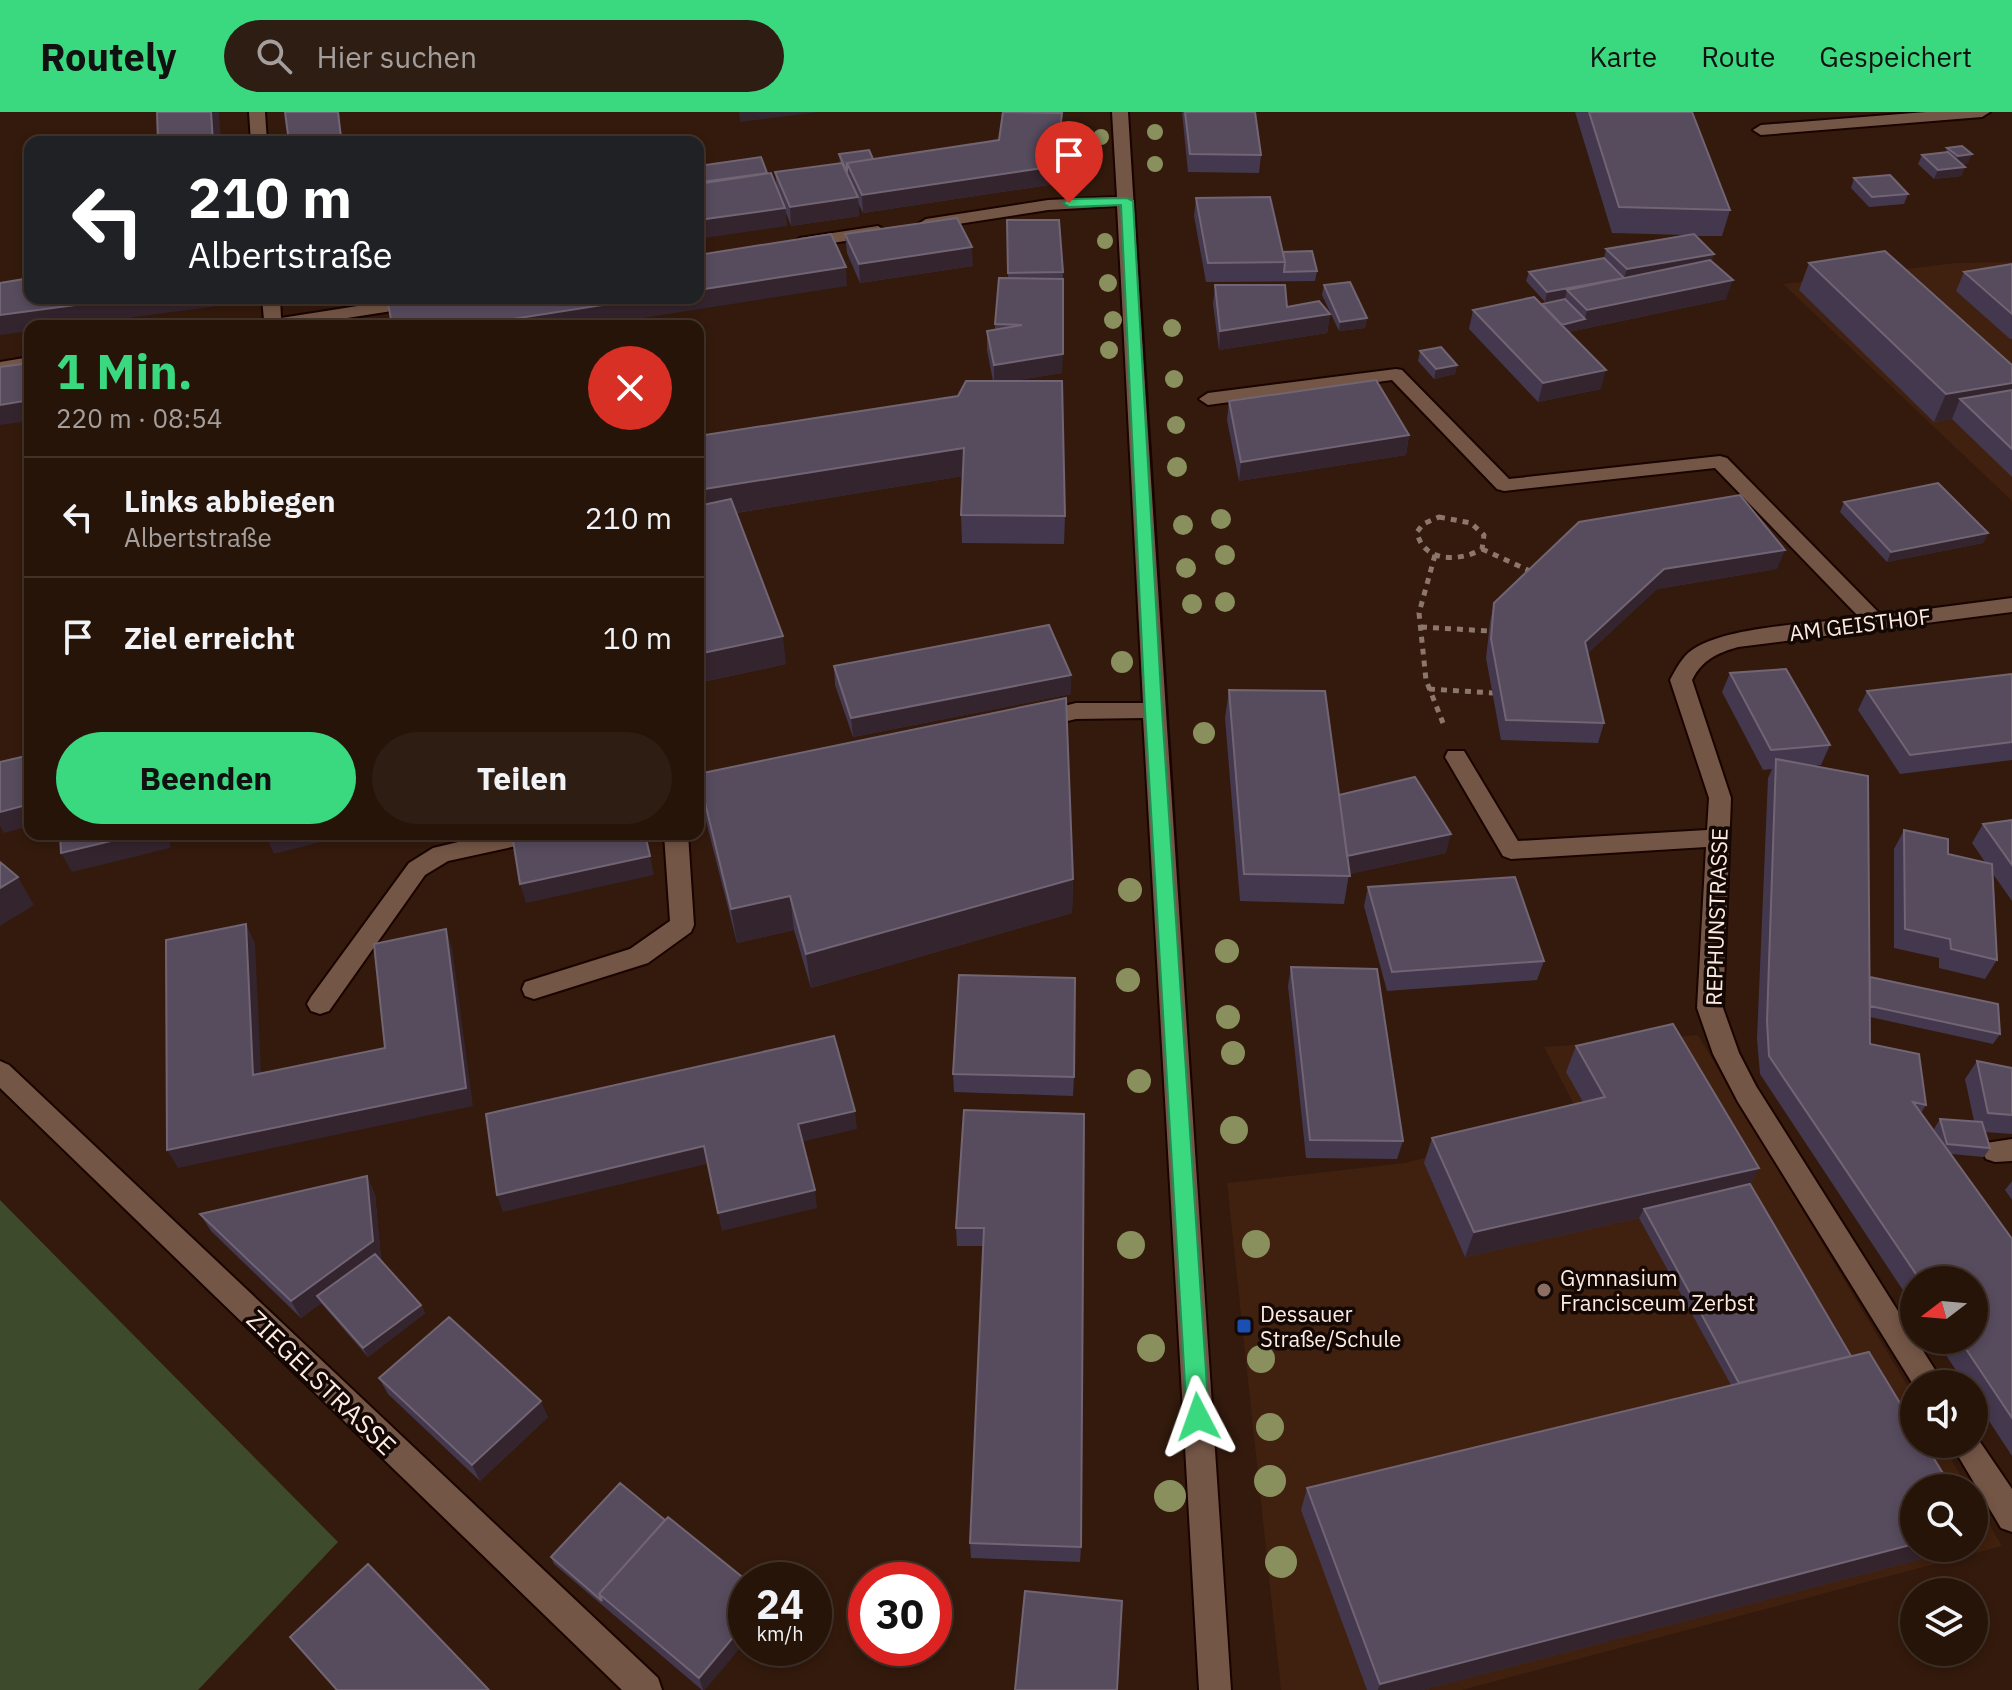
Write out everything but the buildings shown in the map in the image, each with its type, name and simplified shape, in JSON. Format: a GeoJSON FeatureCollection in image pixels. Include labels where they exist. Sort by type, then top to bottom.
{"type":"FeatureCollection","features":[{"type":"Feature","properties":{"kind":"street"},"geometry":{"type":"LineString","coordinates":[[257,112],[259,136]]}},
{"type":"Feature","properties":{"kind":"street"},"geometry":{"type":"LineString","coordinates":[[1120,112],[1215,1690]]}},
{"type":"Feature","properties":{"kind":"street"},"geometry":{"type":"LineString","coordinates":[[1761,130],[1982,112]]}},
{"type":"Feature","properties":{"kind":"street"},"geometry":{"type":"LineString","coordinates":[[775,247],[1048,205],[1127,201]]}},
{"type":"Feature","properties":{"kind":"street"},"geometry":{"type":"LineString","coordinates":[[300,320],[404,304]]}},
{"type":"Feature","properties":{"kind":"street"},"geometry":{"type":"LineString","coordinates":[[0,367],[24,363]]}},
{"type":"Feature","properties":{"kind":"street"},"geometry":{"type":"LineString","coordinates":[[1208,399],[1396,374],[1504,485],[1720,462],[1876,622]]}},
{"type":"Feature","properties":{"kind":"street","name":"AM GEISTHOF"},"geometry":{"type":"LineString","coordinates":[[1709,648],[1738,640],[2012,605]]}},
{"type":"Feature","properties":{"kind":"street","name":"REPHUNSTRASSE"},"geometry":{"type":"LineString","coordinates":[[1709,648],[1689,662],[1681,680],[1720,798],[1710,1008],[1726,1054],[1747,1094],[1920,1370]]}},
{"type":"Feature","properties":{"kind":"street"},"geometry":{"type":"LineString","coordinates":[[1016,724],[1076,711],[1154,710]]}},
{"type":"Feature","properties":{"kind":"street"},"geometry":{"type":"LineString","coordinates":[[1456,757],[1511,850],[1718,838]]}},
{"type":"Feature","properties":{"kind":"street"},"geometry":{"type":"LineString","coordinates":[[320,1004],[417,869],[441,854],[503,840]]}},
{"type":"Feature","properties":{"kind":"street"},"geometry":{"type":"LineString","coordinates":[[534,989],[639,956],[682,925],[676,840]]}},
{"type":"Feature","properties":{"kind":"street","name":"ZIEGELSTRASSE"},"geometry":{"type":"LineString","coordinates":[[0,1072],[646,1690]]}},
{"type":"Feature","properties":{"kind":"street"},"geometry":{"type":"LineString","coordinates":[[1975,1458],[2012,1517]]}},
{"type":"Feature","properties":{"kind":"path"},"geometry":{"type":"LineString","coordinates":[[1439,517],[1471,523],[1484,535],[1482,549],[1468,558],[1435,555],[1419,544],[1416,530],[1421,524],[1439,517]]}},
{"type":"Feature","properties":{"kind":"path"},"geometry":{"type":"LineString","coordinates":[[1482,549],[1539,576]]}},
{"type":"Feature","properties":{"kind":"path"},"geometry":{"type":"LineString","coordinates":[[1435,555],[1419,613],[1426,680],[1456,757]]}},
{"type":"Feature","properties":{"kind":"path"},"geometry":{"type":"LineString","coordinates":[[1421,627],[1489,631]]}},
{"type":"Feature","properties":{"kind":"path"},"geometry":{"type":"LineString","coordinates":[[1429,689],[1493,693]]}},
{"type":"Feature","properties":{"kind":"shaded area"},"geometry":{"type":"Polygon","coordinates":[[[2012,262],[2012,501],[1783,284],[1955,263],[2012,262]]]}},
{"type":"Feature","properties":{"kind":"shaded area","name":"Gymnasium Francisceum Zerbst"},"geometry":{"type":"Polygon","coordinates":[[[1698,1035],[1900,1374],[1900,1458],[1950,1458],[1960,1474],[1900,1474],[1900,1562],[1942,1562],[1462,1690],[1281,1690],[1227,1183],[1405,1163],[1580,1116],[1544,1047],[1698,1035]]]}},
{"type":"Feature","properties":{"kind":"shaded area","name":"Gymnasium Francisceum Zerbst"},"geometry":{"type":"Polygon","coordinates":[[[1988,1522],[2002,1546],[1988,1550],[1988,1522]]]}},
{"type":"Feature","properties":{"kind":"green space"},"geometry":{"type":"Polygon","coordinates":[[[0,1200],[338,1542],[198,1690],[0,1690],[0,1200]]]}},
{"type":"Feature","properties":{"kind":"place","name":"Gymnasium Francisceum Zerbst"},"geometry":{"type":"Point","coordinates":[1544,1290]}},
{"type":"Feature","properties":{"kind":"place","name":"Dessauer Straße/Schule"},"geometry":{"type":"Point","coordinates":[1244,1326]}},
{"type":"Feature","properties":{"kind":"route"},"geometry":{"type":"LineString","coordinates":[[1069,203],[1127,201],[1154,710],[1198,1417]]}}]}
